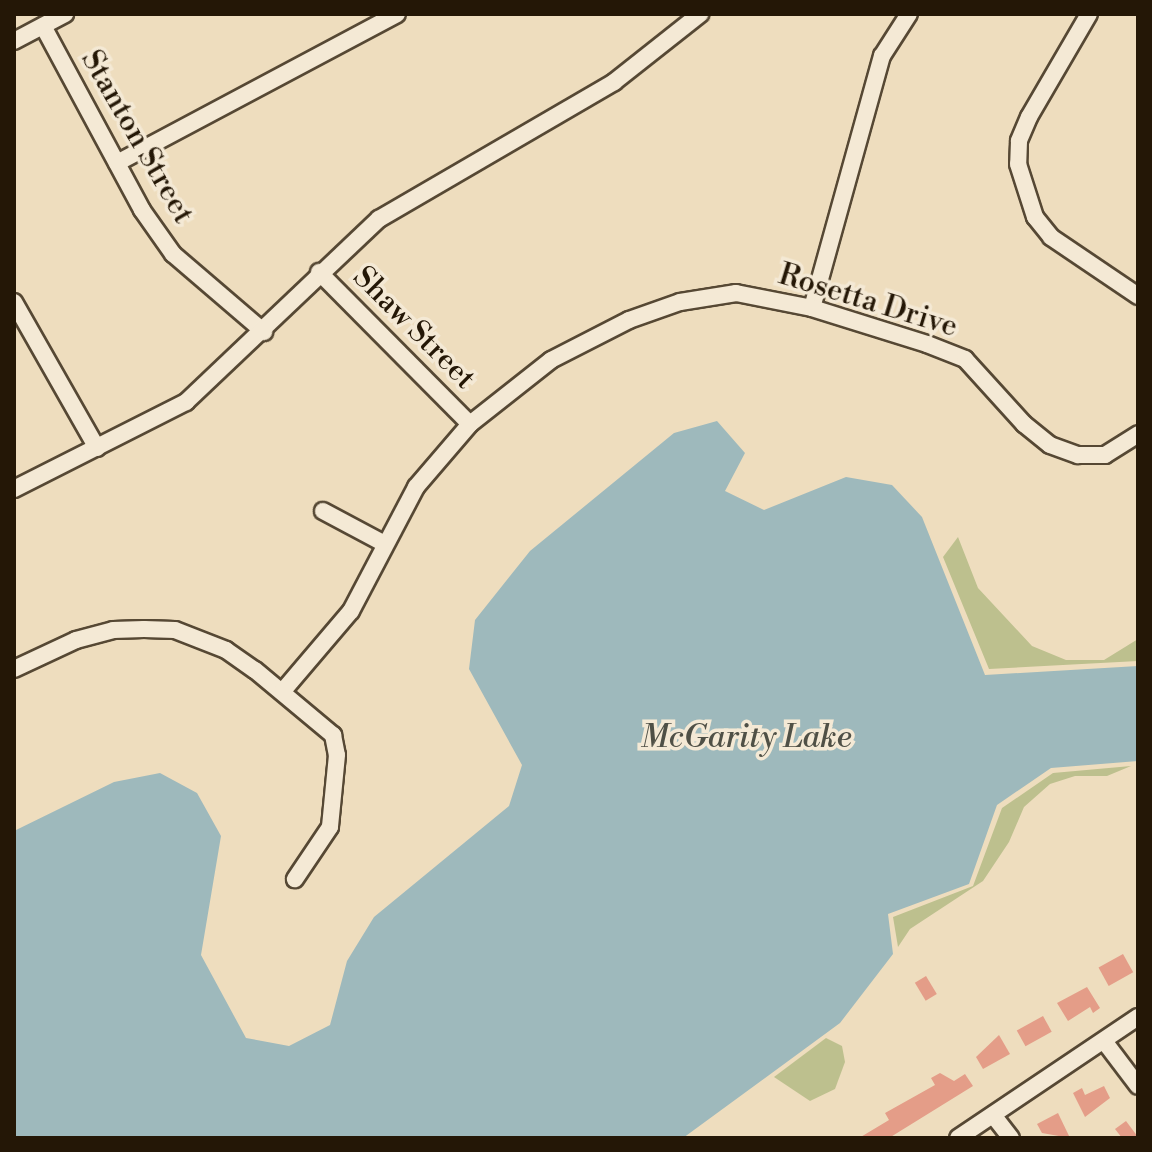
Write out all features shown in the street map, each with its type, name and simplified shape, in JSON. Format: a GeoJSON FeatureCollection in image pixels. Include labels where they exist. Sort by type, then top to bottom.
{"type":"FeatureCollection","features":[{"type":"Feature","properties":{"kind":"street"},"geometry":{"type":"LineString","coordinates":[[14,41],[65,14]]}},
{"type":"Feature","properties":{"kind":"street"},"geometry":{"type":"LineString","coordinates":[[117,163],[397,14]]}},
{"type":"Feature","properties":{"kind":"street"},"geometry":{"type":"LineString","coordinates":[[14,489],[186,402],[264,332],[319,272],[379,219],[614,82],[700,14]]}},
{"type":"Feature","properties":{"kind":"street"},"geometry":{"type":"LineString","coordinates":[[812,308],[882,56],[909,14]]}},
{"type":"Feature","properties":{"kind":"street"},"geometry":{"type":"LineString","coordinates":[[1089,14],[1029,117],[1019,141],[1018,164],[1035,217],[1051,237],[1138,296]]}},
{"type":"Feature","properties":{"kind":"street","name":"Stanton Street"},"geometry":{"type":"LineString","coordinates":[[43,26],[117,163],[173,254],[264,332]]}},
{"type":"Feature","properties":{"kind":"street","name":"Shaw Street"},"geometry":{"type":"LineString","coordinates":[[319,272],[470,424]]}},
{"type":"Feature","properties":{"kind":"street","name":"Rosetta Drive"},"geometry":{"type":"LineString","coordinates":[[282,692],[351,611],[383,543],[416,487],[470,424],[551,360],[629,320],[680,302],[736,293],[812,308],[965,359],[1050,445],[1078,455],[1105,455],[1138,434]]}},
{"type":"Feature","properties":{"kind":"street"},"geometry":{"type":"LineString","coordinates":[[14,302],[97,448]]}},
{"type":"Feature","properties":{"kind":"street"},"geometry":{"type":"LineString","coordinates":[[323,511],[383,543]]}},
{"type":"Feature","properties":{"kind":"street"},"geometry":{"type":"LineString","coordinates":[[14,669],[76,640],[113,630],[175,630],[226,650],[339,731],[330,827],[295,879]]}},
{"type":"Feature","properties":{"kind":"street"},"geometry":{"type":"LineString","coordinates":[[958,1138],[1138,1017]]}},
{"type":"Feature","properties":{"kind":"street"},"geometry":{"type":"LineString","coordinates":[[1104,1041],[1138,1086]]}},
{"type":"Feature","properties":{"kind":"street"},"geometry":{"type":"LineString","coordinates":[[993,1115],[1011,1138]]}},
{"type":"Feature","properties":{"kind":"green space"},"geometry":{"type":"Polygon","coordinates":[[[958,537],[978,588],[1032,646],[1066,660],[1104,660],[1138,639],[1138,661],[989,669],[943,557],[958,537]]]}},
{"type":"Feature","properties":{"kind":"green space"},"geometry":{"type":"Polygon","coordinates":[[[1131,766],[1107,776],[1075,776],[1050,784],[1024,807],[1009,842],[983,881],[910,929],[898,947],[893,917],[973,886],[1002,808],[1053,773],[1131,766]]]}},
{"type":"Feature","properties":{"kind":"green space"},"geometry":{"type":"Polygon","coordinates":[[[826,1038],[842,1046],[845,1062],[835,1089],[810,1101],[774,1077],[826,1038]]]}},
{"type":"Feature","properties":{"kind":"water","name":"McGarity Lake"},"geometry":{"type":"Polygon","coordinates":[[[717,421],[745,453],[725,491],[764,510],[846,477],[892,485],[922,517],[985,675],[1138,666],[1138,761],[1051,768],[997,805],[969,884],[888,914],[893,954],[840,1023],[683,1138],[14,1138],[14,831],[114,782],[160,773],[197,793],[221,836],[201,955],[246,1038],[289,1046],[330,1025],[347,961],[374,917],[509,806],[522,765],[469,669],[475,620],[530,551],[674,433],[717,421]]]}},
{"type":"Feature","properties":{"kind":"building"},"geometry":{"type":"Polygon","coordinates":[[[1123,954],[1133,972],[1109,986],[1099,968],[1123,954]]]}},
{"type":"Feature","properties":{"kind":"building"},"geometry":{"type":"Polygon","coordinates":[[[926,976],[937,994],[926,1001],[915,983],[926,976]]]}},
{"type":"Feature","properties":{"kind":"building"},"geometry":{"type":"Polygon","coordinates":[[[1087,987],[1100,1008],[1093,1013],[1090,1007],[1068,1021],[1057,1003],[1087,987]]]}},
{"type":"Feature","properties":{"kind":"building"},"geometry":{"type":"Polygon","coordinates":[[[1043,1016],[1052,1032],[1025,1046],[1017,1031],[1043,1016]]]}},
{"type":"Feature","properties":{"kind":"building"},"geometry":{"type":"Polygon","coordinates":[[[999,1035],[1010,1054],[983,1069],[976,1057],[999,1035]]]}},
{"type":"Feature","properties":{"kind":"building"},"geometry":{"type":"Polygon","coordinates":[[[940,1073],[954,1081],[965,1074],[973,1086],[889,1138],[859,1138],[889,1120],[885,1113],[935,1085],[931,1078],[940,1073]]]}},
{"type":"Feature","properties":{"kind":"building"},"geometry":{"type":"Polygon","coordinates":[[[1104,1086],[1110,1098],[1085,1117],[1073,1093],[1082,1088],[1085,1095],[1104,1086]]]}},
{"type":"Feature","properties":{"kind":"building"},"geometry":{"type":"Polygon","coordinates":[[[1058,1113],[1070,1138],[1042,1133],[1037,1124],[1058,1113]]]}},
{"type":"Feature","properties":{"kind":"building"},"geometry":{"type":"Polygon","coordinates":[[[1126,1121],[1138,1138],[1122,1138],[1115,1129],[1126,1121]]]}}]}
